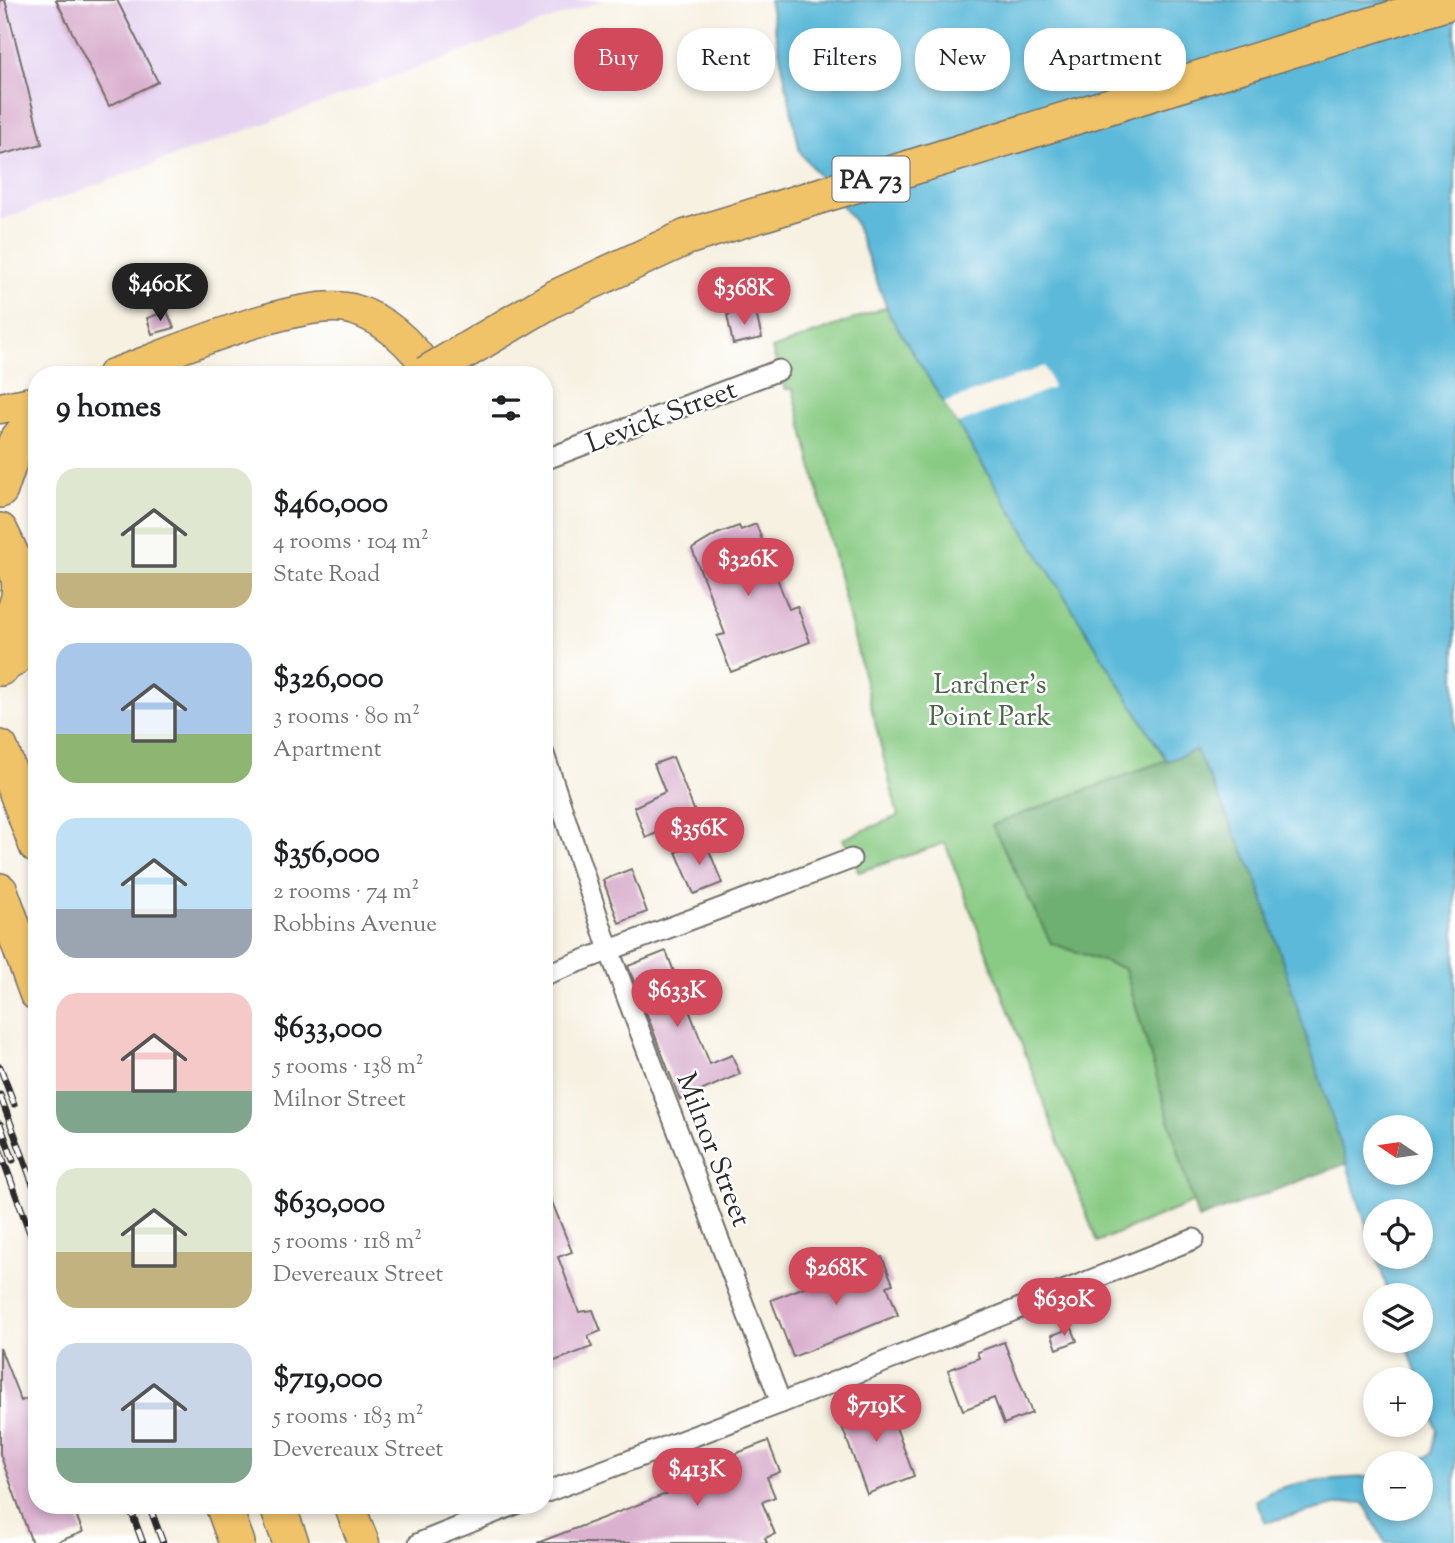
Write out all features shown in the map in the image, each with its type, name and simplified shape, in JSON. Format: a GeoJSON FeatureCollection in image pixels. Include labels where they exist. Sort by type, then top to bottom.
{"type":"FeatureCollection","features":[{"type":"Feature","properties":{"kind":"highway","name":"PA 73"},"geometry":{"type":"LineString","coordinates":[[440,366],[553,299],[687,237],[1455,1]]}},
{"type":"Feature","properties":{"kind":"highway"},"geometry":{"type":"LineString","coordinates":[[28,427],[16,442],[0,490],[28,540]]}},
{"type":"Feature","properties":{"kind":"highway"},"geometry":{"type":"LineString","coordinates":[[0,531],[16,565],[21,589],[15,615],[0,639]]}},
{"type":"Feature","properties":{"kind":"highway"},"geometry":{"type":"LineString","coordinates":[[0,639],[28,625]]}},
{"type":"Feature","properties":{"kind":"highway"},"geometry":{"type":"LineString","coordinates":[[0,668],[28,648]]}},
{"type":"Feature","properties":{"kind":"highway"},"geometry":{"type":"LineString","coordinates":[[0,668],[28,669]]}},
{"type":"Feature","properties":{"kind":"highway"},"geometry":{"type":"LineString","coordinates":[[0,748],[28,822]]}},
{"type":"Feature","properties":{"kind":"highway"},"geometry":{"type":"LineString","coordinates":[[0,891],[28,968]]}},
{"type":"Feature","properties":{"kind":"highway"},"geometry":{"type":"LineString","coordinates":[[226,1514],[237,1543]]}},
{"type":"Feature","properties":{"kind":"highway"},"geometry":{"type":"LineString","coordinates":[[280,1514],[291,1543]]}},
{"type":"Feature","properties":{"kind":"main road"},"geometry":{"type":"LineString","coordinates":[[136,366],[277,316],[317,307],[353,309],[390,327],[409,344],[426,366]]}},
{"type":"Feature","properties":{"kind":"main road"},"geometry":{"type":"LineString","coordinates":[[0,408],[28,403]]}},
{"type":"Feature","properties":{"kind":"main road"},"geometry":{"type":"LineString","coordinates":[[353,1514],[364,1543]]}},
{"type":"Feature","properties":{"kind":"street","name":"Levick Street"},"geometry":{"type":"LineString","coordinates":[[553,457],[779,370]]}},
{"type":"Feature","properties":{"kind":"street","name":"Milnor Street"},"geometry":{"type":"LineString","coordinates":[[553,781],[610,950],[781,1403]]}},
{"type":"Feature","properties":{"kind":"street"},"geometry":{"type":"LineString","coordinates":[[553,972],[851,859]]}},
{"type":"Feature","properties":{"kind":"street"},"geometry":{"type":"LineString","coordinates":[[553,1490],[781,1403],[1194,1239]]}},
{"type":"Feature","properties":{"kind":"street"},"geometry":{"type":"LineString","coordinates":[[419,1543],[492,1514]]}},
{"type":"Feature","properties":{"kind":"shaded area"},"geometry":{"type":"Polygon","coordinates":[[[0,0],[604,0],[0,220],[0,0]]]}},
{"type":"Feature","properties":{"kind":"green space","name":"Lardner's Point Park"},"geometry":{"type":"Polygon","coordinates":[[[886,307],[1167,761],[993,825],[1051,943],[1125,969],[1194,1202],[1097,1242],[945,843],[859,872],[843,839],[898,816],[793,389],[785,389],[772,349],[886,307]]]}},
{"type":"Feature","properties":{"kind":"green space"},"geometry":{"type":"Polygon","coordinates":[[[1196,749],[1257,880],[1348,1163],[1198,1219],[1125,969],[1051,943],[992,825],[1196,749]]]}},
{"type":"Feature","properties":{"kind":"water"},"geometry":{"type":"Polygon","coordinates":[[[769,0],[1455,0],[1455,1543],[1385,1543],[1373,1521],[1433,1521],[1432,1451],[1437,1430],[1433,1419],[1433,1367],[1414,1367],[1409,1353],[1433,1353],[1433,1283],[1385,1283],[1381,1269],[1433,1269],[1433,1199],[1363,1199],[1363,1215],[1257,880],[1196,750],[1167,761],[890,316],[854,221],[800,152],[769,0]]]}},
{"type":"Feature","properties":{"kind":"water"},"geometry":{"type":"Polygon","coordinates":[[[1363,1478],[1363,1503],[1331,1506],[1265,1522],[1256,1501],[1281,1488],[1330,1479],[1363,1478]]]}},
{"type":"Feature","properties":{"kind":"pier"},"geometry":{"type":"Polygon","coordinates":[[[1045,366],[1053,388],[957,424],[944,403],[1045,366]]]}},
{"type":"Feature","properties":{"kind":"building"},"geometry":{"type":"Polygon","coordinates":[[[0,0],[5,0],[42,144],[0,155],[0,0]]]}},
{"type":"Feature","properties":{"kind":"building"},"geometry":{"type":"Polygon","coordinates":[[[56,0],[117,0],[158,82],[109,106],[56,0]]]}},
{"type":"Feature","properties":{"kind":"building"},"geometry":{"type":"Polygon","coordinates":[[[755,309],[762,338],[733,344],[727,315],[755,309]]]}},
{"type":"Feature","properties":{"kind":"building"},"geometry":{"type":"Polygon","coordinates":[[[167,311],[174,328],[152,334],[147,318],[167,311]]]}},
{"type":"Feature","properties":{"kind":"building"},"geometry":{"type":"Polygon","coordinates":[[[756,524],[789,609],[797,606],[810,642],[731,672],[717,636],[725,634],[692,549],[717,534],[739,526],[741,530],[756,524]]]}},
{"type":"Feature","properties":{"kind":"building"},"geometry":{"type":"Polygon","coordinates":[[[673,757],[696,815],[646,838],[634,807],[665,792],[654,764],[673,757]]]}},
{"type":"Feature","properties":{"kind":"building"},"geometry":{"type":"Polygon","coordinates":[[[705,840],[722,883],[694,894],[676,852],[705,840]]]}},
{"type":"Feature","properties":{"kind":"building"},"geometry":{"type":"Polygon","coordinates":[[[631,869],[647,912],[619,923],[603,880],[631,869]]]}},
{"type":"Feature","properties":{"kind":"building"},"geometry":{"type":"Polygon","coordinates":[[[666,951],[710,1064],[732,1055],[740,1074],[680,1100],[628,966],[666,951]]]}},
{"type":"Feature","properties":{"kind":"building"},"geometry":{"type":"Polygon","coordinates":[[[553,1204],[572,1252],[558,1257],[579,1312],[593,1310],[601,1331],[588,1336],[592,1347],[553,1362],[553,1204]]]}},
{"type":"Feature","properties":{"kind":"building"},"geometry":{"type":"Polygon","coordinates":[[[882,1257],[893,1284],[887,1286],[898,1315],[793,1357],[771,1300],[882,1257]]]}},
{"type":"Feature","properties":{"kind":"building"},"geometry":{"type":"Polygon","coordinates":[[[1072,1328],[1077,1341],[1057,1349],[1052,1335],[1072,1328]]]}},
{"type":"Feature","properties":{"kind":"building"},"geometry":{"type":"Polygon","coordinates":[[[1004,1342],[1032,1413],[1004,1424],[994,1398],[963,1410],[948,1370],[979,1358],[977,1352],[1004,1342]]]}},
{"type":"Feature","properties":{"kind":"building"},"geometry":{"type":"Polygon","coordinates":[[[0,1348],[21,1401],[28,1398],[28,1514],[76,1514],[83,1532],[55,1543],[32,1543],[0,1454],[0,1348]]]}},
{"type":"Feature","properties":{"kind":"building"},"geometry":{"type":"Polygon","coordinates":[[[884,1395],[914,1476],[867,1494],[837,1413],[884,1395]]]}},
{"type":"Feature","properties":{"kind":"building"},"geometry":{"type":"Polygon","coordinates":[[[768,1441],[780,1472],[767,1477],[775,1497],[762,1502],[775,1534],[765,1538],[767,1543],[537,1543],[682,1488],[678,1476],[768,1441]]]}},
{"type":"Feature","properties":{"kind":"railway"},"geometry":{"type":"LineString","coordinates":[[0,1067],[14,1104]]}},
{"type":"Feature","properties":{"kind":"railway"},"geometry":{"type":"LineString","coordinates":[[0,1095],[28,1171]]}},
{"type":"Feature","properties":{"kind":"railway"},"geometry":{"type":"LineString","coordinates":[[0,1124],[13,1160]]}},
{"type":"Feature","properties":{"kind":"railway"},"geometry":{"type":"LineString","coordinates":[[0,1151],[28,1227]]}},
{"type":"Feature","properties":{"kind":"railway"},"geometry":{"type":"LineString","coordinates":[[132,1514],[143,1543]]}},
{"type":"Feature","properties":{"kind":"railway"},"geometry":{"type":"LineString","coordinates":[[152,1514],[163,1543]]}}]}
